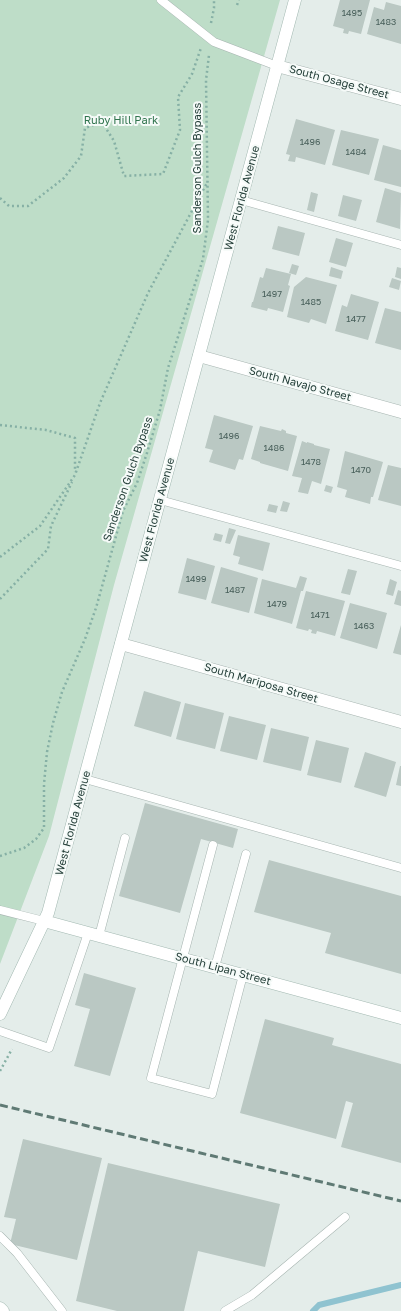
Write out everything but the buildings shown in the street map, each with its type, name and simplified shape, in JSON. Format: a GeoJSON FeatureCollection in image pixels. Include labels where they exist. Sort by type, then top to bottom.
{"type":"FeatureCollection","features":[{"type":"Feature","properties":{"kind":"street","name":"West Florida Avenue"},"geometry":{"type":"LineString","coordinates":[[0,1014],[48,913],[295,0]]}},
{"type":"Feature","properties":{"kind":"street","name":"South Osage Street"},"geometry":{"type":"LineString","coordinates":[[277,66],[401,99]]}},
{"type":"Feature","properties":{"kind":"street","name":"South Navajo Street"},"geometry":{"type":"LineString","coordinates":[[199,356],[401,412]]}},
{"type":"Feature","properties":{"kind":"street","name":"South Mariposa Street"},"geometry":{"type":"LineString","coordinates":[[121,644],[401,722]]}},
{"type":"Feature","properties":{"kind":"street","name":"South Lipan Street"},"geometry":{"type":"LineString","coordinates":[[44,921],[401,1018]]}},
{"type":"Feature","properties":{"kind":"street"},"geometry":{"type":"LineString","coordinates":[[0,1308],[3,1311]]}},
{"type":"Feature","properties":{"kind":"lane"},"geometry":{"type":"LineString","coordinates":[[161,0],[214,42],[277,66]]}},
{"type":"Feature","properties":{"kind":"lane"},"geometry":{"type":"LineString","coordinates":[[241,200],[401,245]]}},
{"type":"Feature","properties":{"kind":"lane"},"geometry":{"type":"LineString","coordinates":[[160,500],[401,566]]}},
{"type":"Feature","properties":{"kind":"lane"},"geometry":{"type":"LineString","coordinates":[[85,779],[401,868]]}},
{"type":"Feature","properties":{"kind":"lane"},"geometry":{"type":"LineString","coordinates":[[0,1031],[49,1048],[94,934],[124,838]]}},
{"type":"Feature","properties":{"kind":"lane"},"geometry":{"type":"LineString","coordinates":[[213,845],[151,1078],[212,1094],[244,975]]}},
{"type":"Feature","properties":{"kind":"lane"},"geometry":{"type":"LineString","coordinates":[[215,967],[246,854]]}},
{"type":"Feature","properties":{"kind":"lane"},"geometry":{"type":"LineString","coordinates":[[0,910],[44,921]]}},
{"type":"Feature","properties":{"kind":"lane"},"geometry":{"type":"LineString","coordinates":[[225,1311],[252,1295],[345,1217]]}},
{"type":"Feature","properties":{"kind":"lane"},"geometry":{"type":"LineString","coordinates":[[0,1236],[16,1253],[62,1311]]}},
{"type":"Feature","properties":{"kind":"path"},"geometry":{"type":"LineString","coordinates":[[0,198],[9,206],[28,206],[64,178],[81,156],[85,128],[102,122],[114,140],[124,176],[163,174],[180,130],[178,97],[192,74],[199,50],[208,37],[214,8],[214,0]]}},
{"type":"Feature","properties":{"kind":"path"},"geometry":{"type":"LineString","coordinates":[[237,6],[239,0]]}},
{"type":"Feature","properties":{"kind":"path","name":"Sanderson Gulch Bypass"},"geometry":{"type":"LineString","coordinates":[[0,856],[4,856],[24,848],[36,839],[44,828],[44,784],[47,752],[53,723],[62,692],[85,639],[96,608],[123,511],[137,483],[148,453],[160,410],[168,368],[203,258],[208,220],[206,80],[209,53]]}},
{"type":"Feature","properties":{"kind":"path"},"geometry":{"type":"LineString","coordinates":[[0,599],[48,549],[51,526],[75,475],[100,404],[148,293],[208,180]]}},
{"type":"Feature","properties":{"kind":"path"},"geometry":{"type":"LineString","coordinates":[[0,426],[46,430],[75,438],[75,475],[40,526],[0,557]]}},
{"type":"Feature","properties":{"kind":"path"},"geometry":{"type":"LineString","coordinates":[[0,1071],[17,1037]]}},
{"type":"Feature","properties":{"kind":"green space","name":"Ruby Hill Park"},"geometry":{"type":"Polygon","coordinates":[[[0,0],[280,0],[114,585],[49,836],[0,964],[0,0]]]}},
{"type":"Feature","properties":{"kind":"waterway"},"geometry":{"type":"LineString","coordinates":[[313,1311],[319,1305],[401,1285]]}},
{"type":"Feature","properties":{"kind":"railway"},"geometry":{"type":"LineString","coordinates":[[0,1105],[401,1201]]}}]}
